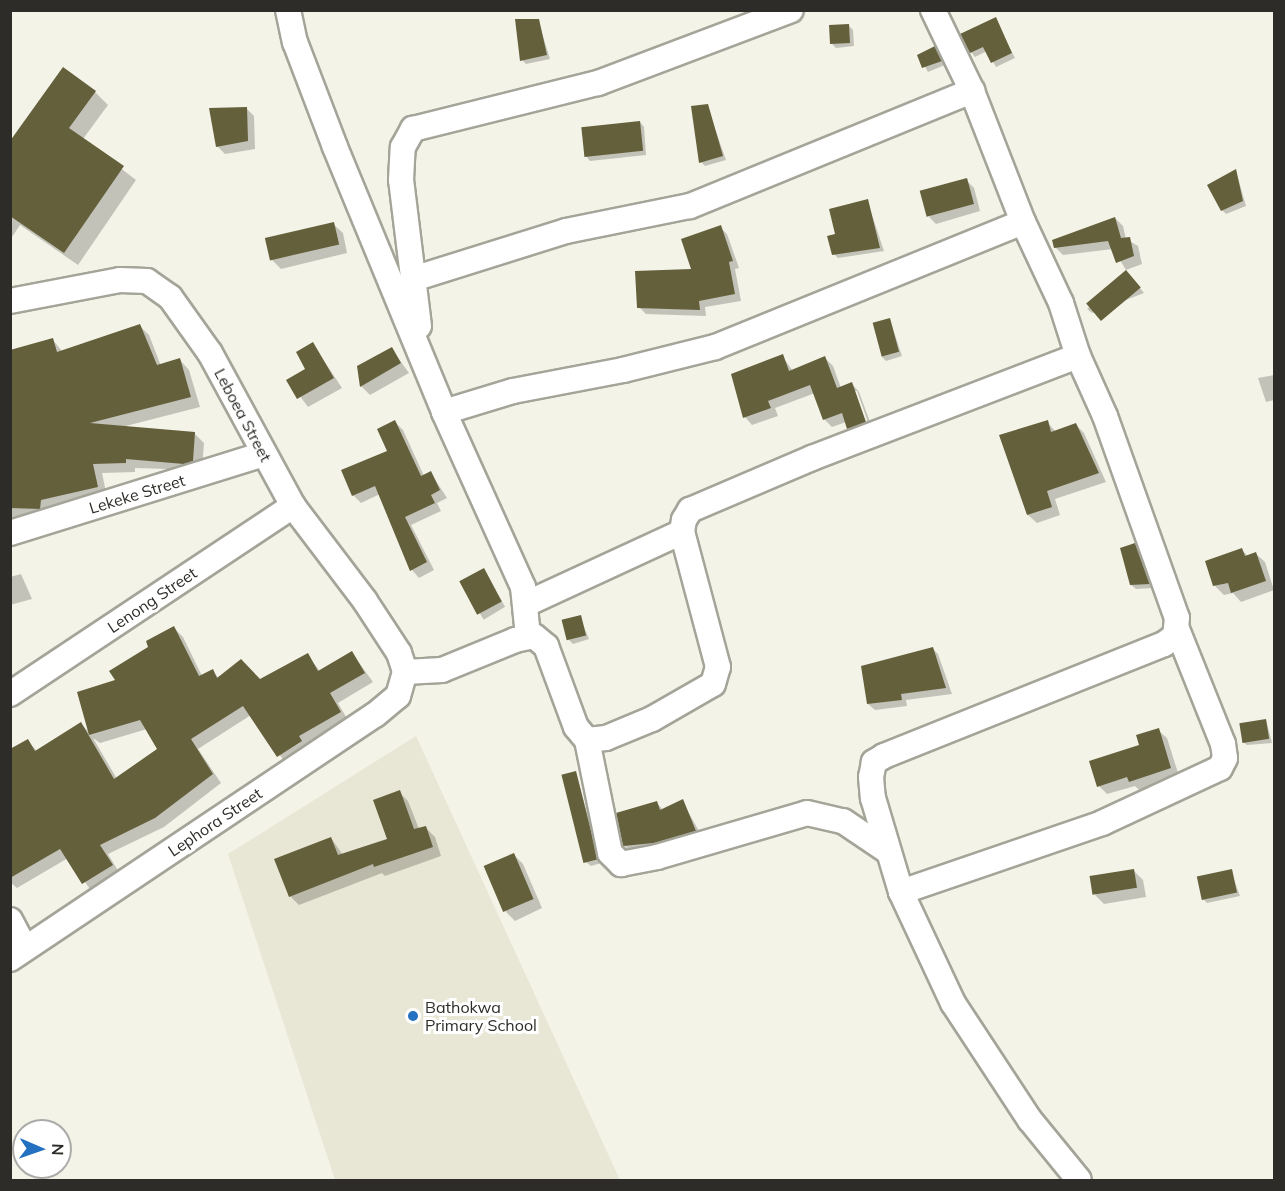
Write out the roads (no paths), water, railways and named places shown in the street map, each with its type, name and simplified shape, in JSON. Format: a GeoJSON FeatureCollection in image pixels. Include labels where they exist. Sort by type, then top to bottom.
{"type":"FeatureCollection","features":[{"type":"Feature","properties":{"kind":"street"},"geometry":{"type":"LineString","coordinates":[[288,10],[295,42],[335,147],[444,412],[516,571],[526,604],[528,636]]}},
{"type":"Feature","properties":{"kind":"street"},"geometry":{"type":"LineString","coordinates":[[422,357],[401,180],[404,147],[413,129],[597,83],[791,10]]}},
{"type":"Feature","properties":{"kind":"street"},"geometry":{"type":"LineString","coordinates":[[901,892],[1102,823],[1220,768],[1225,758],[1223,744],[1177,629],[1105,416],[1078,356],[1061,303],[1023,222],[972,91],[933,10]]}},
{"type":"Feature","properties":{"kind":"street"},"geometry":{"type":"LineString","coordinates":[[413,279],[566,231],[690,206],[972,91]]}},
{"type":"Feature","properties":{"kind":"street"},"geometry":{"type":"LineString","coordinates":[[444,412],[513,391],[715,347],[1023,222]]}},
{"type":"Feature","properties":{"kind":"street","name":"Leboea Street"},"geometry":{"type":"LineString","coordinates":[[10,301],[78,285],[147,281],[170,297],[191,323],[293,506],[365,601],[399,653],[405,672]]}},
{"type":"Feature","properties":{"kind":"street"},"geometry":{"type":"LineString","coordinates":[[587,740],[606,738],[652,719],[713,684],[718,667],[716,653],[682,532],[684,520],[690,510],[719,496],[1078,356]]}},
{"type":"Feature","properties":{"kind":"street","name":"Lekeke Street"},"geometry":{"type":"LineString","coordinates":[[10,533],[263,454]]}},
{"type":"Feature","properties":{"kind":"street","name":"Lenong Street"},"geometry":{"type":"LineString","coordinates":[[10,694],[293,506]]}},
{"type":"Feature","properties":{"kind":"street"},"geometry":{"type":"LineString","coordinates":[[526,604],[682,532]]}},
{"type":"Feature","properties":{"kind":"street"},"geometry":{"type":"LineString","coordinates":[[1079,1180],[1030,1120],[953,1003],[901,892],[873,798],[871,777],[874,762],[1164,644],[1177,629]]}},
{"type":"Feature","properties":{"kind":"street"},"geometry":{"type":"LineString","coordinates":[[528,636],[546,646],[576,727],[587,740],[610,853],[621,864],[807,813],[843,821],[889,852]]}},
{"type":"Feature","properties":{"kind":"street"},"geometry":{"type":"LineString","coordinates":[[405,672],[459,665],[528,636]]}},
{"type":"Feature","properties":{"kind":"street","name":"Lephora Street"},"geometry":{"type":"LineString","coordinates":[[18,954],[375,715],[398,696],[405,672]]}},
{"type":"Feature","properties":{"kind":"street"},"geometry":{"type":"LineString","coordinates":[[10,920],[18,954]]}},
{"type":"Feature","properties":{"kind":"place","name":"Bathokwa Primary School"},"geometry":{"type":"Point","coordinates":[413,1016]}}]}
